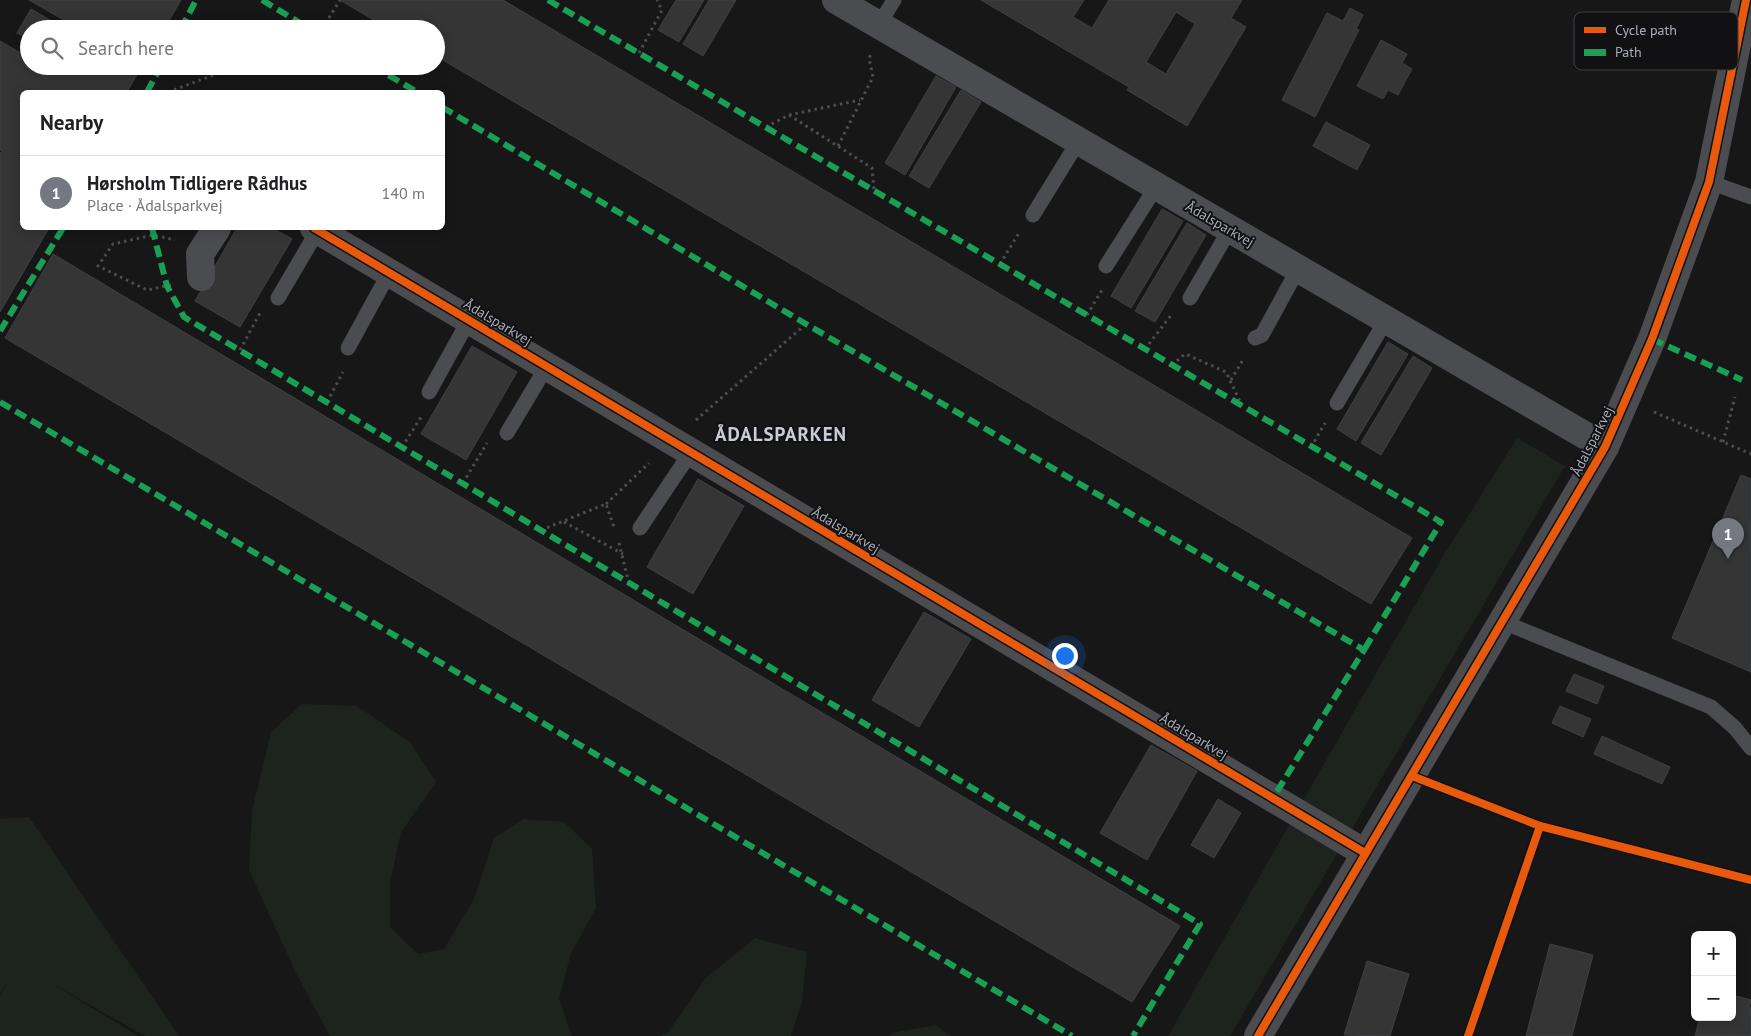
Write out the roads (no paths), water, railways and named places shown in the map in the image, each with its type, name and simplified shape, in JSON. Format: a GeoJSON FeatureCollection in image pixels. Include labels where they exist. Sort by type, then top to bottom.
{"type":"FeatureCollection","features":[{"type":"Feature","properties":{"kind":"street","name":"Ådalsparkvej"},"geometry":{"type":"LineString","coordinates":[[836,0],[1605,447]]}},
{"type":"Feature","properties":{"kind":"street","name":"Ådalsparkvej"},"geometry":{"type":"LineString","coordinates":[[1738,39],[1746,0]]}},
{"type":"Feature","properties":{"kind":"street","name":"Ådalsparkvej"},"geometry":{"type":"LineString","coordinates":[[1258,1036],[1605,447],[1652,339],[1709,182],[1732,70]]}},
{"type":"Feature","properties":{"kind":"street","name":"Ådalsparkvej"},"geometry":{"type":"LineString","coordinates":[[318,230],[1366,853]]}},
{"type":"Feature","properties":{"kind":"street"},"geometry":{"type":"LineString","coordinates":[[201,277],[200,254],[211,238]]}},
{"type":"Feature","properties":{"kind":"lane"},"geometry":{"type":"LineString","coordinates":[[883,27],[894,0]]}},
{"type":"Feature","properties":{"kind":"lane"},"geometry":{"type":"LineString","coordinates":[[1033,215],[1078,142]]}},
{"type":"Feature","properties":{"kind":"lane"},"geometry":{"type":"LineString","coordinates":[[1709,182],[1751,197]]}},
{"type":"Feature","properties":{"kind":"lane"},"geometry":{"type":"LineString","coordinates":[[1106,266],[1156,187]]}},
{"type":"Feature","properties":{"kind":"lane"},"geometry":{"type":"LineString","coordinates":[[1190,298],[1230,229]]}},
{"type":"Feature","properties":{"kind":"lane"},"geometry":{"type":"LineString","coordinates":[[278,298],[315,230]]}},
{"type":"Feature","properties":{"kind":"lane"},"geometry":{"type":"LineString","coordinates":[[1255,338],[1262,335],[1298,270]]}},
{"type":"Feature","properties":{"kind":"lane"},"geometry":{"type":"LineString","coordinates":[[348,348],[389,272]]}},
{"type":"Feature","properties":{"kind":"lane"},"geometry":{"type":"LineString","coordinates":[[429,392],[469,320]]}},
{"type":"Feature","properties":{"kind":"lane"},"geometry":{"type":"LineString","coordinates":[[1337,403],[1386,320]]}},
{"type":"Feature","properties":{"kind":"lane"},"geometry":{"type":"LineString","coordinates":[[507,433],[546,366]]}},
{"type":"Feature","properties":{"kind":"lane"},"geometry":{"type":"LineString","coordinates":[[640,528],[682,446]]}},
{"type":"Feature","properties":{"kind":"lane"},"geometry":{"type":"LineString","coordinates":[[1503,622],[1711,707],[1735,728],[1751,748]]}},
{"type":"Feature","properties":{"kind":"place","name":"Hørsholm Tidligere Rådhus"},"geometry":{"type":"Point","coordinates":[1728,559]}},
{"type":"Feature","properties":{"kind":"district","name":"ÅDALSPARKEN"},"geometry":{"type":"Point","coordinates":[781,434]}}]}
